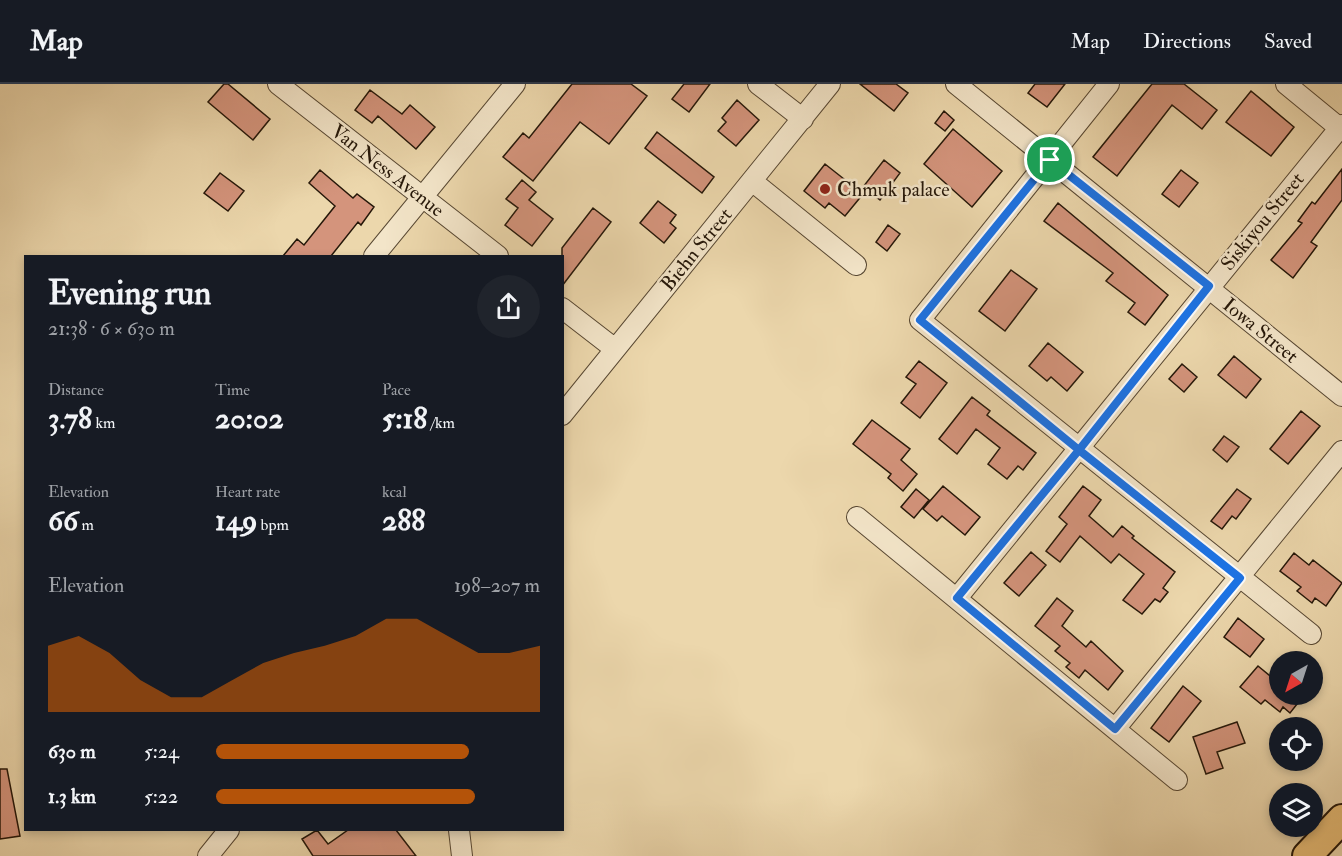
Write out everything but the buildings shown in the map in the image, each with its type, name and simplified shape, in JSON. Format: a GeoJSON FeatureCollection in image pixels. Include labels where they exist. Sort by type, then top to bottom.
{"type":"FeatureCollection","features":[{"type":"Feature","properties":{"kind":"highway"},"geometry":{"type":"LineString","coordinates":[[1306,856],[1342,819]]}},
{"type":"Feature","properties":{"kind":"street","name":"Van Ness Avenue"},"geometry":{"type":"LineString","coordinates":[[278,84],[497,255]]}},
{"type":"Feature","properties":{"kind":"street"},"geometry":{"type":"LineString","coordinates":[[375,255],[515,84]]}},
{"type":"Feature","properties":{"kind":"street"},"geometry":{"type":"LineString","coordinates":[[758,84],[802,119]]}},
{"type":"Feature","properties":{"kind":"street","name":"Biehn Street"},"geometry":{"type":"LineString","coordinates":[[564,413],[830,84]]}},
{"type":"Feature","properties":{"kind":"street","name":"Iowa Street"},"geometry":{"type":"LineString","coordinates":[[956,84],[1209,286],[1342,396]]}},
{"type":"Feature","properties":{"kind":"street"},"geometry":{"type":"LineString","coordinates":[[1109,84],[920,320],[1079,450],[1311,634]]}},
{"type":"Feature","properties":{"kind":"street"},"geometry":{"type":"LineString","coordinates":[[1286,84],[1341,127]]}},
{"type":"Feature","properties":{"kind":"street","name":"Siskiyou Street"},"geometry":{"type":"LineString","coordinates":[[957,598],[1079,450],[1209,286],[1341,127]]}},
{"type":"Feature","properties":{"kind":"street"},"geometry":{"type":"LineString","coordinates":[[752,181],[856,265]]}},
{"type":"Feature","properties":{"kind":"street"},"geometry":{"type":"LineString","coordinates":[[564,310],[615,349]]}},
{"type":"Feature","properties":{"kind":"street"},"geometry":{"type":"LineString","coordinates":[[1115,729],[1342,451]]}},
{"type":"Feature","properties":{"kind":"street"},"geometry":{"type":"LineString","coordinates":[[857,517],[1177,780]]}},
{"type":"Feature","properties":{"kind":"street"},"geometry":{"type":"LineString","coordinates":[[208,856],[228,831]]}},
{"type":"Feature","properties":{"kind":"street"},"geometry":{"type":"LineString","coordinates":[[459,831],[462,856]]}},
{"type":"Feature","properties":{"kind":"place","name":"Chmuk palace"},"geometry":{"type":"Point","coordinates":[825,189]}},
{"type":"Feature","properties":{"kind":"route"},"geometry":{"type":"LineString","coordinates":[[1050,160],[920,320],[1079,450],[957,598],[1115,729],[1240,578],[1079,450],[1209,286],[1050,160]]}}]}
